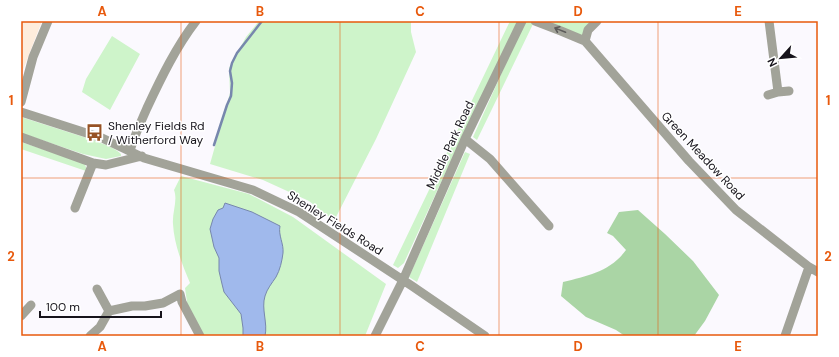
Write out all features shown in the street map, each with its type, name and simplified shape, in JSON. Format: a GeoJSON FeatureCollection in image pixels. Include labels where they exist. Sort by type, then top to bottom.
{"type":"FeatureCollection","features":[{"type":"Feature","properties":{"kind":"street"},"geometry":{"type":"LineString","coordinates":[[21,102],[33,57],[48,21]]}},
{"type":"Feature","properties":{"kind":"street"},"geometry":{"type":"LineString","coordinates":[[130,151],[156,90],[173,56],[196,21]]}},
{"type":"Feature","properties":{"kind":"street","name":"Middle Park Road"},"geometry":{"type":"LineString","coordinates":[[375,336],[403,280],[465,139],[522,21]]}},
{"type":"Feature","properties":{"kind":"street"},"geometry":{"type":"LineString","coordinates":[[535,21],[585,41],[588,30],[597,21]]}},
{"type":"Feature","properties":{"kind":"street"},"geometry":{"type":"LineString","coordinates":[[769,21],[778,92]]}},
{"type":"Feature","properties":{"kind":"street","name":"Green Meadow Road"},"geometry":{"type":"LineString","coordinates":[[585,41],[689,161],[731,205],[809,267],[818,272]]}},
{"type":"Feature","properties":{"kind":"street"},"geometry":{"type":"LineString","coordinates":[[768,95],[789,91]]}},
{"type":"Feature","properties":{"kind":"street","name":"Shenley Fields Road"},"geometry":{"type":"LineString","coordinates":[[21,112],[102,138],[142,156],[154,158],[157,161],[253,190],[299,212],[485,336]]}},
{"type":"Feature","properties":{"kind":"street"},"geometry":{"type":"LineString","coordinates":[[21,137],[93,162],[106,165],[142,156]]}},
{"type":"Feature","properties":{"kind":"street"},"geometry":{"type":"LineString","coordinates":[[465,139],[490,159],[549,226]]}},
{"type":"Feature","properties":{"kind":"street"},"geometry":{"type":"LineString","coordinates":[[75,208],[93,162]]}},
{"type":"Feature","properties":{"kind":"street"},"geometry":{"type":"LineString","coordinates":[[785,336],[809,267]]}},
{"type":"Feature","properties":{"kind":"street"},"geometry":{"type":"LineString","coordinates":[[97,289],[109,311]]}},
{"type":"Feature","properties":{"kind":"street"},"geometry":{"type":"LineString","coordinates":[[90,336],[100,327],[109,311],[132,306],[145,306],[163,303],[180,294],[182,302],[200,336]]}},
{"type":"Feature","properties":{"kind":"street"},"geometry":{"type":"LineString","coordinates":[[22,312],[31,305]]}},
{"type":"Feature","properties":{"kind":"shaded area"},"geometry":{"type":"Polygon","coordinates":[[[21,21],[42,21],[21,75],[21,21]]]}},
{"type":"Feature","properties":{"kind":"green space"},"geometry":{"type":"Polygon","coordinates":[[[259,21],[411,21],[411,32],[416,52],[376,139],[334,221],[309,201],[263,180],[210,164],[230,93],[229,68],[246,37],[259,21]]]}},
{"type":"Feature","properties":{"kind":"green space"},"geometry":{"type":"Polygon","coordinates":[[[510,21],[518,21],[459,143],[404,263],[398,268],[393,265],[510,21]]]}},
{"type":"Feature","properties":{"kind":"green space"},"geometry":{"type":"Polygon","coordinates":[[[525,21],[534,22],[477,140],[473,137],[525,21]]]}},
{"type":"Feature","properties":{"kind":"green space"},"geometry":{"type":"Polygon","coordinates":[[[545,21],[590,21],[582,38],[545,21]]]}},
{"type":"Feature","properties":{"kind":"green space"},"geometry":{"type":"Polygon","coordinates":[[[112,36],[140,54],[110,110],[82,92],[86,79],[112,36]]]}},
{"type":"Feature","properties":{"kind":"green space"},"geometry":{"type":"Polygon","coordinates":[[[21,117],[104,144],[121,154],[121,156],[106,159],[83,154],[21,133],[21,117]]]}},
{"type":"Feature","properties":{"kind":"green space"},"geometry":{"type":"Polygon","coordinates":[[[21,142],[84,163],[86,171],[21,149],[21,142]]]}},
{"type":"Feature","properties":{"kind":"green space"},"geometry":{"type":"Polygon","coordinates":[[[465,152],[470,154],[417,282],[409,277],[465,152]]]}},
{"type":"Feature","properties":{"kind":"green space"},"geometry":{"type":"Polygon","coordinates":[[[181,176],[249,194],[293,217],[386,284],[365,336],[204,336],[188,309],[185,288],[190,283],[175,239],[173,220],[175,198],[174,190],[181,176]]]}},
{"type":"Feature","properties":{"kind":"green space"},"geometry":{"type":"Polygon","coordinates":[[[638,210],[693,261],[719,295],[705,321],[694,336],[625,336],[616,330],[586,317],[561,296],[563,282],[598,272],[606,268],[620,257],[626,250],[613,236],[607,233],[619,212],[638,210]]]}},
{"type":"Feature","properties":{"kind":"water"},"geometry":{"type":"Polygon","coordinates":[[[225,203],[252,212],[280,226],[283,253],[279,271],[268,288],[265,296],[265,336],[243,336],[241,314],[224,292],[219,271],[219,258],[214,247],[210,229],[218,210],[223,208],[225,203]]]}},
{"type":"Feature","properties":{"kind":"waterway"},"geometry":{"type":"LineString","coordinates":[[214,145],[231,96],[232,83],[230,71],[232,63],[237,53],[262,21]]}},
{"type":"Feature","properties":{"kind":"place","name":"Shenley Fields Rd / Witherford Way"},"geometry":{"type":"Point","coordinates":[95,133]}}]}
